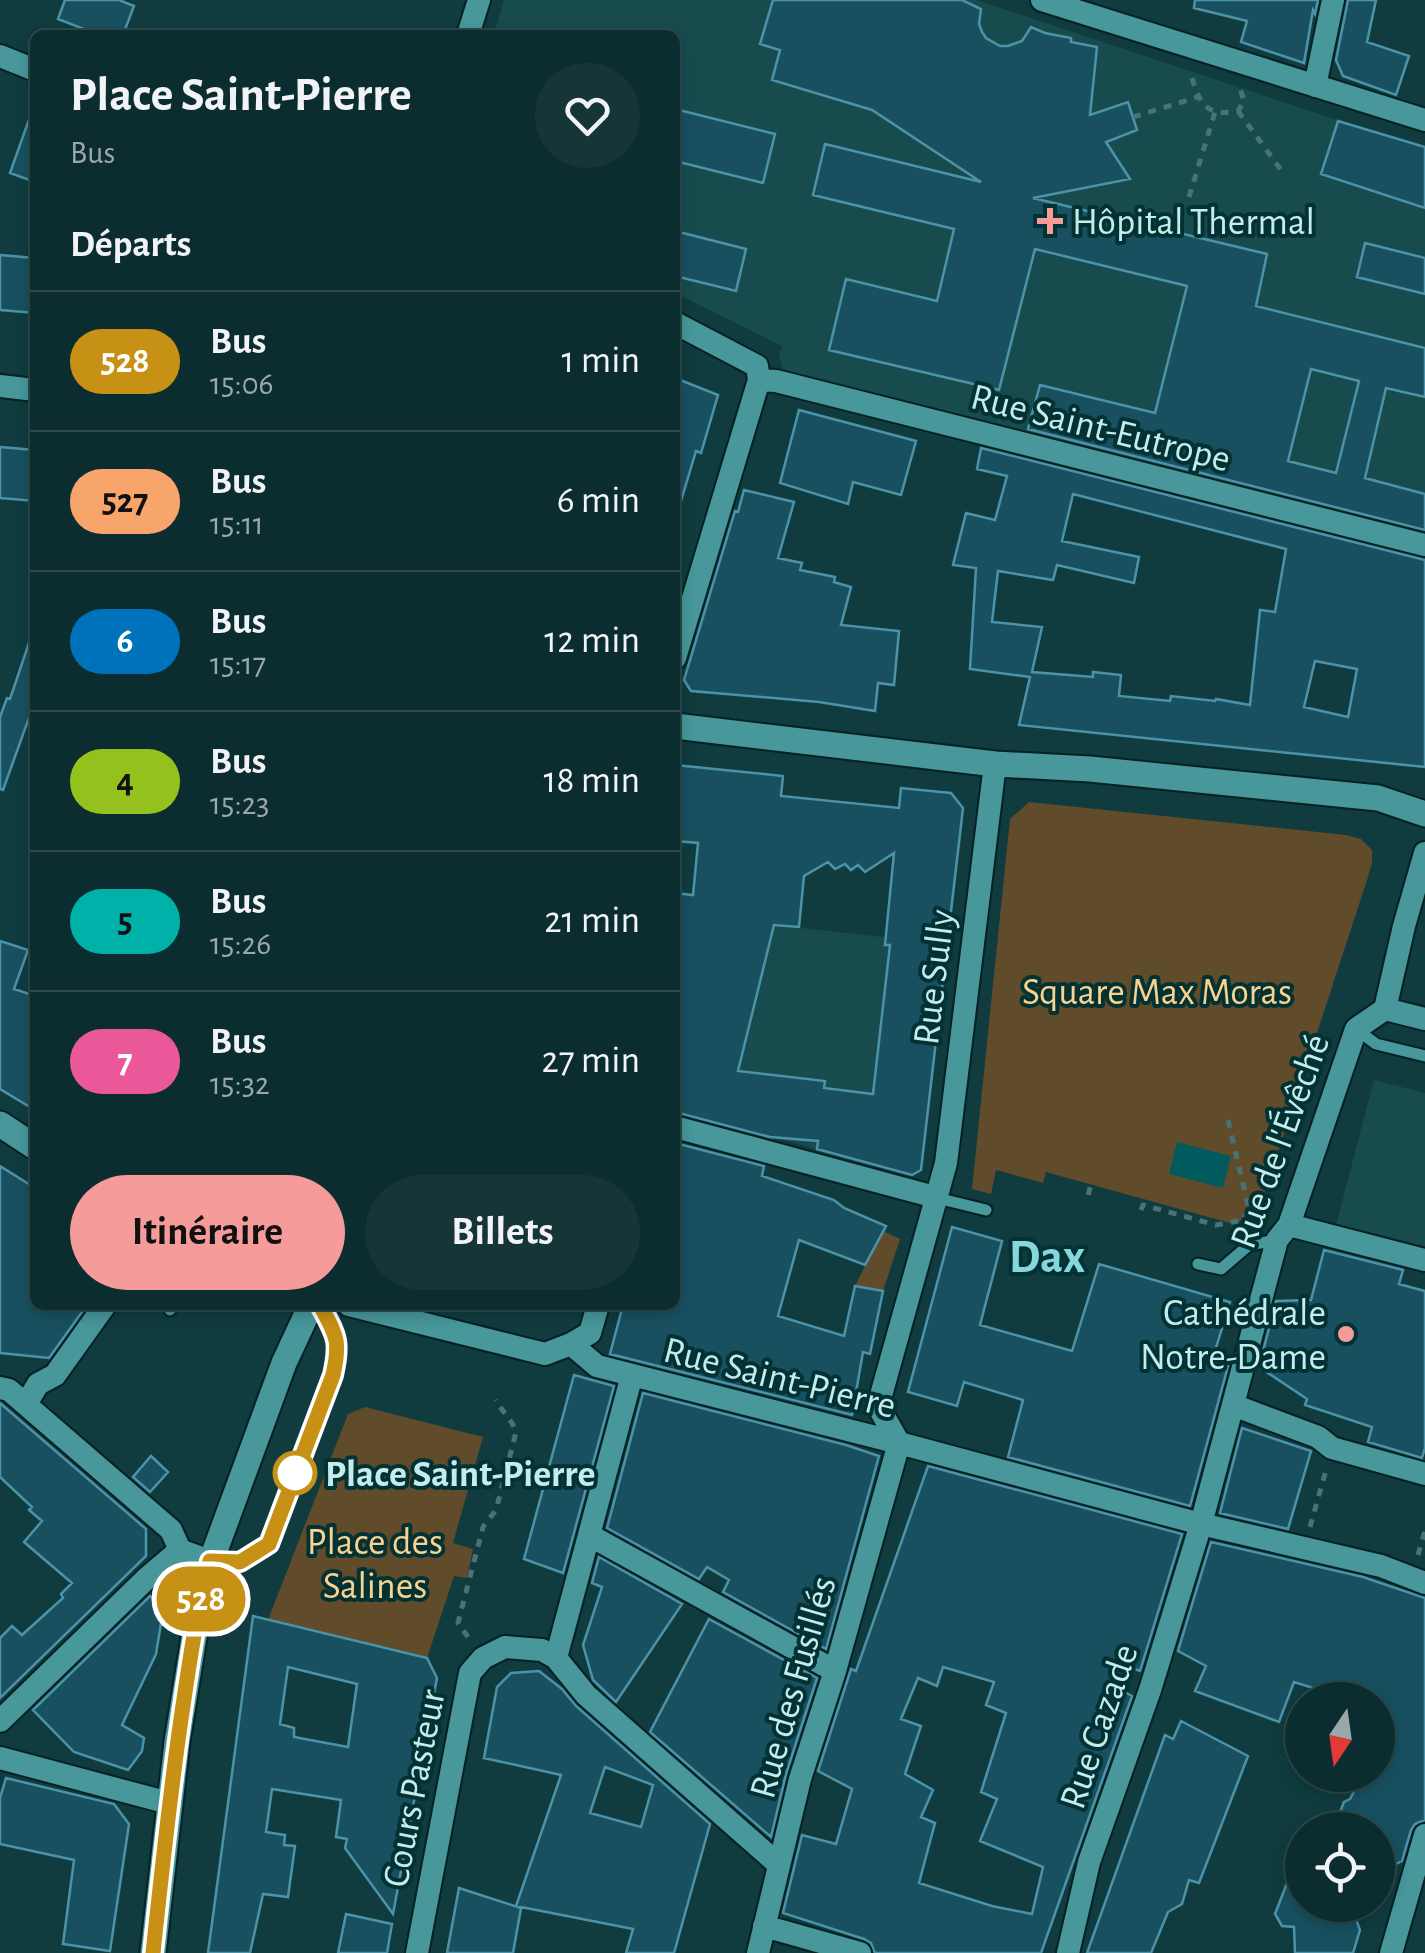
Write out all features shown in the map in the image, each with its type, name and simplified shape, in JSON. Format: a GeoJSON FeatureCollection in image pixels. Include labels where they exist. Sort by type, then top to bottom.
{"type":"FeatureCollection","features":[{"type":"Feature","properties":{"kind":"main road"},"geometry":{"type":"LineString","coordinates":[[680,727],[995,764],[1090,768],[1378,798],[1425,814]]}},
{"type":"Feature","properties":{"kind":"main road"},"geometry":{"type":"LineString","coordinates":[[0,1124],[30,1144]]}},
{"type":"Feature","properties":{"kind":"main road"},"geometry":{"type":"LineString","coordinates":[[153,1953],[169,1804],[196,1619],[210,1561],[308,1310]]}},
{"type":"Feature","properties":{"kind":"street"},"geometry":{"type":"LineString","coordinates":[[470,30],[479,0]]}},
{"type":"Feature","properties":{"kind":"street"},"geometry":{"type":"LineString","coordinates":[[1042,0],[1425,120]]}},
{"type":"Feature","properties":{"kind":"street"},"geometry":{"type":"LineString","coordinates":[[1315,86],[1334,0]]}},
{"type":"Feature","properties":{"kind":"street"},"geometry":{"type":"LineString","coordinates":[[0,56],[30,68]]}},
{"type":"Feature","properties":{"kind":"street"},"geometry":{"type":"LineString","coordinates":[[680,326],[756,366],[758,380],[680,641]]}},
{"type":"Feature","properties":{"kind":"street","name":"Rue Saint-Eutrope"},"geometry":{"type":"LineString","coordinates":[[758,380],[795,386],[1425,546]]}},
{"type":"Feature","properties":{"kind":"street"},"geometry":{"type":"LineString","coordinates":[[0,386],[30,389]]}},
{"type":"Feature","properties":{"kind":"street","name":"Rue Sully"},"geometry":{"type":"LineString","coordinates":[[899,1443],[878,1406],[946,1163],[995,764]]}},
{"type":"Feature","properties":{"kind":"street"},"geometry":{"type":"LineString","coordinates":[[1425,853],[1385,1009],[1425,1019]]}},
{"type":"Feature","properties":{"kind":"street","name":"Rue de l'Évêché"},"geometry":{"type":"LineString","coordinates":[[1200,1524],[1283,1232],[1356,1029],[1385,1009]]}},
{"type":"Feature","properties":{"kind":"street"},"geometry":{"type":"LineString","coordinates":[[680,1128],[935,1197]]}},
{"type":"Feature","properties":{"kind":"street"},"geometry":{"type":"LineString","coordinates":[[1283,1232],[1425,1260]]}},
{"type":"Feature","properties":{"kind":"street"},"geometry":{"type":"LineString","coordinates":[[102,1310],[56,1376],[12,1394],[175,1540],[210,1561]]}},
{"type":"Feature","properties":{"kind":"street"},"geometry":{"type":"LineString","coordinates":[[370,1310],[545,1354],[590,1333],[597,1310]]}},
{"type":"Feature","properties":{"kind":"street","name":"Rue Saint-Pierre"},"geometry":{"type":"LineString","coordinates":[[572,1344],[596,1366],[1200,1524],[1381,1566],[1425,1583]]}},
{"type":"Feature","properties":{"kind":"street"},"geometry":{"type":"LineString","coordinates":[[632,1376],[556,1658],[586,1695],[778,1864]]}},
{"type":"Feature","properties":{"kind":"street"},"geometry":{"type":"LineString","coordinates":[[1233,1405],[1325,1443],[1425,1474]]}},
{"type":"Feature","properties":{"kind":"street","name":"Rue des Fusillés"},"geometry":{"type":"LineString","coordinates":[[758,1953],[800,1779],[835,1671],[899,1443]]}},
{"type":"Feature","properties":{"kind":"street","name":"Rue Cazade"},"geometry":{"type":"LineString","coordinates":[[1068,1953],[1088,1862],[1150,1690],[1200,1524]]}},
{"type":"Feature","properties":{"kind":"street"},"geometry":{"type":"LineString","coordinates":[[590,1536],[835,1671]]}},
{"type":"Feature","properties":{"kind":"street"},"geometry":{"type":"LineString","coordinates":[[0,1722],[148,1578],[175,1540]]}},
{"type":"Feature","properties":{"kind":"street","name":"Cours Pasteur"},"geometry":{"type":"LineString","coordinates":[[417,1953],[470,1673],[483,1658],[506,1647],[530,1647],[556,1658]]}},
{"type":"Feature","properties":{"kind":"street"},"geometry":{"type":"LineString","coordinates":[[0,1758],[169,1804]]}},
{"type":"Feature","properties":{"kind":"street"},"geometry":{"type":"LineString","coordinates":[[1391,1953],[1425,1835]]}},
{"type":"Feature","properties":{"kind":"street"},"geometry":{"type":"LineString","coordinates":[[764,1926],[860,1953]]}},
{"type":"Feature","properties":{"kind":"lane"},"geometry":{"type":"LineString","coordinates":[[1356,1029],[1376,1044],[1425,1056]]}},
{"type":"Feature","properties":{"kind":"lane"},"geometry":{"type":"LineString","coordinates":[[935,1197],[986,1210]]}},
{"type":"Feature","properties":{"kind":"lane"},"geometry":{"type":"LineString","coordinates":[[1198,1264],[1221,1270],[1248,1245],[1283,1232]]}},
{"type":"Feature","properties":{"kind":"lane"},"geometry":{"type":"LineString","coordinates":[[210,1561],[240,1562],[269,1544],[337,1360],[337,1338],[323,1310]]}},
{"type":"Feature","properties":{"kind":"path"},"geometry":{"type":"LineString","coordinates":[[1192,78],[1198,98],[1208,109],[1223,114],[1238,111],[1244,101],[1240,88]]}},
{"type":"Feature","properties":{"kind":"path"},"geometry":{"type":"LineString","coordinates":[[1133,117],[1198,98]]}},
{"type":"Feature","properties":{"kind":"path"},"geometry":{"type":"LineString","coordinates":[[1238,111],[1284,174]]}},
{"type":"Feature","properties":{"kind":"path"},"geometry":{"type":"LineString","coordinates":[[1188,196],[1215,112]]}},
{"type":"Feature","properties":{"kind":"path"},"geometry":{"type":"LineString","coordinates":[[1141,1210],[1142,1205],[1216,1225],[1244,1220],[1248,1205],[1228,1120]]}},
{"type":"Feature","properties":{"kind":"path"},"geometry":{"type":"LineString","coordinates":[[1088,1195],[1092,1185]]}},
{"type":"Feature","properties":{"kind":"path"},"geometry":{"type":"LineString","coordinates":[[483,1658],[458,1624],[484,1526],[496,1510],[516,1432],[494,1400]]}},
{"type":"Feature","properties":{"kind":"path"},"geometry":{"type":"LineString","coordinates":[[1305,1547],[1325,1443]]}},
{"type":"Feature","properties":{"kind":"shaded area","name":"Hôpital Thermal"},"geometry":{"type":"Polygon","coordinates":[[[504,0],[977,0],[1425,149],[1425,534],[784,373],[779,356],[782,346],[680,295],[680,30],[495,30],[504,0]]]}},
{"type":"Feature","properties":{"kind":"shaded area"},"geometry":{"type":"Polygon","coordinates":[[[774,925],[891,938],[864,1163],[726,1123],[774,925]]]}},
{"type":"Feature","properties":{"kind":"shaded area"},"geometry":{"type":"Polygon","coordinates":[[[1374,1080],[1425,1093],[1425,1252],[1335,1229],[1374,1080]]]}},
{"type":"Feature","properties":{"kind":"shaded area"},"geometry":{"type":"Polygon","coordinates":[[[1177,1142],[1231,1156],[1223,1188],[1169,1174],[1177,1142]]]}},
{"type":"Feature","properties":{"kind":"green space","name":"Square Max Moras"},"geometry":{"type":"Polygon","coordinates":[[[1029,802],[1346,835],[1361,839],[1372,850],[1367,880],[1267,1186],[1259,1206],[1246,1218],[1230,1223],[1046,1172],[1043,1183],[996,1170],[991,1194],[972,1189],[1010,819],[1029,802]]]}},
{"type":"Feature","properties":{"kind":"green space"},"geometry":{"type":"Polygon","coordinates":[[[883,1231],[900,1239],[883,1291],[855,1286],[883,1231]]]}},
{"type":"Feature","properties":{"kind":"green space","name":"Place des Salines"},"geometry":{"type":"Polygon","coordinates":[[[365,1407],[483,1437],[453,1543],[473,1549],[467,1578],[454,1576],[427,1658],[268,1620],[348,1414],[365,1407]]]}},
{"type":"Feature","properties":{"kind":"building"},"geometry":{"type":"Polygon","coordinates":[[[65,0],[119,0],[134,6],[125,30],[86,30],[58,19],[65,0]]]}},
{"type":"Feature","properties":{"kind":"building"},"geometry":{"type":"Polygon","coordinates":[[[773,0],[962,0],[981,9],[982,32],[1000,46],[1022,41],[1031,27],[1097,47],[1090,115],[1128,102],[1137,130],[1106,142],[1130,179],[1033,198],[1267,254],[1256,306],[1425,348],[1425,397],[1386,388],[1365,478],[1425,494],[1425,530],[1028,429],[1040,385],[1155,413],[1187,286],[1035,249],[999,390],[829,350],[846,279],[937,301],[954,229],[813,195],[825,144],[981,182],[872,110],[772,80],[780,50],[760,44],[773,0]],[[1311,369],[1288,461],[1336,473],[1359,381],[1311,369]]]}},
{"type":"Feature","properties":{"kind":"building"},"geometry":{"type":"Polygon","coordinates":[[[1195,0],[1318,0],[1304,63],[1241,42],[1247,21],[1194,8],[1195,0]]]}},
{"type":"Feature","properties":{"kind":"building"},"geometry":{"type":"Polygon","coordinates":[[[1348,0],[1376,0],[1367,42],[1409,56],[1396,95],[1343,76],[1336,60],[1348,0]]]}},
{"type":"Feature","properties":{"kind":"building"},"geometry":{"type":"Polygon","coordinates":[[[680,110],[775,134],[763,183],[680,162],[680,110]]]}},
{"type":"Feature","properties":{"kind":"building"},"geometry":{"type":"Polygon","coordinates":[[[30,117],[30,180],[10,173],[30,117]]]}},
{"type":"Feature","properties":{"kind":"building"},"geometry":{"type":"Polygon","coordinates":[[[1338,121],[1425,147],[1425,208],[1321,174],[1338,121]]]}},
{"type":"Feature","properties":{"kind":"building"},"geometry":{"type":"Polygon","coordinates":[[[680,232],[746,249],[736,291],[680,277],[680,232]]]}},
{"type":"Feature","properties":{"kind":"building"},"geometry":{"type":"Polygon","coordinates":[[[1365,243],[1425,258],[1425,294],[1357,277],[1365,243]]]}},
{"type":"Feature","properties":{"kind":"building"},"geometry":{"type":"Polygon","coordinates":[[[0,255],[30,258],[30,313],[0,310],[0,255]]]}},
{"type":"Feature","properties":{"kind":"building"},"geometry":{"type":"Polygon","coordinates":[[[680,380],[718,395],[701,453],[696,451],[681,501],[680,380]]]}},
{"type":"Feature","properties":{"kind":"building"},"geometry":{"type":"Polygon","coordinates":[[[799,410],[916,441],[901,495],[853,482],[848,504],[780,483],[799,410]]]}},
{"type":"Feature","properties":{"kind":"building"},"geometry":{"type":"Polygon","coordinates":[[[0,447],[30,450],[30,501],[0,498],[0,447]]]}},
{"type":"Feature","properties":{"kind":"building"},"geometry":{"type":"Polygon","coordinates":[[[981,448],[1425,560],[1425,767],[1019,725],[1030,677],[970,669],[976,568],[953,565],[966,513],[995,520],[1007,476],[977,469],[981,448]],[[1073,494],[1062,541],[1139,557],[1134,583],[1057,565],[1053,580],[998,571],[992,622],[1042,627],[1032,672],[1121,675],[1119,696],[1170,701],[1171,696],[1216,699],[1250,705],[1260,610],[1275,612],[1286,549],[1073,494]],[[1315,661],[1304,707],[1348,717],[1357,669],[1315,661]]]}},
{"type":"Feature","properties":{"kind":"building"},"geometry":{"type":"Polygon","coordinates":[[[744,490],[794,502],[778,558],[802,563],[800,570],[835,577],[834,582],[851,587],[841,625],[899,631],[894,685],[878,683],[875,711],[691,691],[684,680],[744,490]]]}},
{"type":"Feature","properties":{"kind":"building"},"geometry":{"type":"Polygon","coordinates":[[[30,640],[30,715],[3,790],[0,717],[7,698],[10,699],[30,640]]]}},
{"type":"Feature","properties":{"kind":"building"},"geometry":{"type":"Polygon","coordinates":[[[680,766],[783,776],[781,796],[899,808],[901,788],[951,793],[963,808],[921,1170],[912,1175],[817,1149],[818,1141],[770,1137],[680,1113],[680,894],[693,895],[698,843],[680,841],[680,766]],[[894,853],[865,872],[858,865],[851,870],[845,864],[835,869],[828,862],[804,876],[799,927],[774,925],[738,1071],[825,1081],[824,1088],[873,1094],[890,945],[885,945],[894,853]]]}},
{"type":"Feature","properties":{"kind":"building"},"geometry":{"type":"Polygon","coordinates":[[[0,941],[28,950],[14,989],[30,994],[30,1107],[0,1089],[0,941]]]}},
{"type":"Feature","properties":{"kind":"building"},"geometry":{"type":"Polygon","coordinates":[[[680,1144],[764,1166],[762,1176],[834,1200],[886,1226],[865,1265],[799,1240],[778,1316],[844,1336],[855,1286],[883,1291],[870,1354],[863,1352],[852,1415],[610,1354],[622,1310],[680,1310],[680,1144]]]}},
{"type":"Feature","properties":{"kind":"building"},"geometry":{"type":"Polygon","coordinates":[[[0,1166],[30,1185],[30,1310],[83,1310],[49,1358],[0,1353],[0,1166]]]}},
{"type":"Feature","properties":{"kind":"building"},"geometry":{"type":"Polygon","coordinates":[[[952,1227],[1002,1241],[980,1325],[1072,1351],[1099,1264],[1230,1302],[1212,1361],[1228,1366],[1190,1506],[1008,1457],[1023,1400],[964,1382],[957,1406],[908,1392],[952,1227]]]}},
{"type":"Feature","properties":{"kind":"building","name":"Cathédrale Notre-Dame"},"geometry":{"type":"Polygon","coordinates":[[[1324,1250],[1403,1270],[1399,1284],[1425,1291],[1422,1458],[1368,1442],[1372,1427],[1305,1405],[1307,1399],[1259,1367],[1276,1301],[1311,1300],[1324,1250]]]}},
{"type":"Feature","properties":{"kind":"building"},"geometry":{"type":"Polygon","coordinates":[[[574,1375],[614,1386],[563,1573],[524,1559],[574,1375]]]}},
{"type":"Feature","properties":{"kind":"building"},"geometry":{"type":"Polygon","coordinates":[[[643,1393],[879,1456],[826,1649],[723,1592],[729,1580],[707,1567],[699,1579],[607,1528],[643,1393]]]}},
{"type":"Feature","properties":{"kind":"building"},"geometry":{"type":"Polygon","coordinates":[[[0,1403],[146,1529],[146,1556],[0,1698],[0,1638],[12,1626],[22,1635],[63,1598],[61,1594],[72,1583],[24,1542],[42,1521],[0,1477],[0,1403]]]}},
{"type":"Feature","properties":{"kind":"building"},"geometry":{"type":"Polygon","coordinates":[[[1242,1428],[1311,1451],[1288,1529],[1220,1513],[1242,1428]]]}},
{"type":"Feature","properties":{"kind":"building"},"geometry":{"type":"Polygon","coordinates":[[[151,1456],[168,1472],[150,1492],[133,1477],[151,1456]]]}},
{"type":"Feature","properties":{"kind":"building"},"geometry":{"type":"Polygon","coordinates":[[[928,1466],[1182,1534],[1140,1671],[1129,1667],[1119,1689],[1132,1696],[1041,1953],[875,1953],[871,1943],[864,1939],[783,1913],[802,1835],[836,1844],[852,1789],[818,1771],[851,1669],[856,1671],[928,1466]],[[943,1667],[937,1686],[918,1678],[901,1719],[921,1726],[905,1774],[933,1790],[921,1817],[935,1823],[919,1883],[1032,1914],[1043,1867],[980,1841],[997,1799],[981,1792],[1006,1713],[986,1705],[994,1682],[943,1667]]]}},
{"type":"Feature","properties":{"kind":"building"},"geometry":{"type":"Polygon","coordinates":[[[1211,1542],[1363,1577],[1425,1598],[1425,1820],[1411,1830],[1402,1861],[1395,1864],[1395,1812],[1340,1812],[1354,1792],[1395,1792],[1395,1682],[1285,1682],[1285,1706],[1279,1722],[1195,1691],[1206,1666],[1178,1651],[1211,1542]]]}},
{"type":"Feature","properties":{"kind":"building"},"geometry":{"type":"Polygon","coordinates":[[[599,1557],[682,1604],[616,1702],[593,1680],[583,1645],[602,1587],[592,1583],[599,1557]]]}},
{"type":"Feature","properties":{"kind":"building"},"geometry":{"type":"Polygon","coordinates":[[[150,1596],[164,1605],[156,1654],[122,1725],[144,1738],[142,1751],[128,1770],[74,1752],[33,1710],[150,1596]]]}},
{"type":"Feature","properties":{"kind":"building"},"geometry":{"type":"Polygon","coordinates":[[[253,1616],[427,1658],[437,1678],[393,1914],[345,1848],[347,1839],[336,1837],[341,1800],[272,1789],[266,1832],[285,1835],[284,1845],[295,1846],[288,1897],[263,1894],[250,1953],[208,1953],[253,1616]],[[288,1667],[280,1724],[294,1728],[294,1737],[348,1747],[357,1684],[288,1667]]]}},
{"type":"Feature","properties":{"kind":"building"},"geometry":{"type":"Polygon","coordinates":[[[709,1619],[817,1678],[786,1774],[771,1837],[650,1732],[709,1619]]]}},
{"type":"Feature","properties":{"kind":"building"},"geometry":{"type":"Polygon","coordinates":[[[539,1671],[710,1824],[674,1953],[626,1953],[633,1929],[516,1906],[561,1775],[484,1758],[497,1687],[511,1673],[539,1671]],[[605,1767],[590,1813],[641,1827],[653,1785],[605,1767]]]}},
{"type":"Feature","properties":{"kind":"building"},"geometry":{"type":"Polygon","coordinates":[[[1181,1721],[1248,1756],[1199,1883],[1189,1880],[1182,1904],[1168,1912],[1151,1953],[1087,1953],[1165,1735],[1173,1739],[1181,1721]]]}},
{"type":"Feature","properties":{"kind":"building"},"geometry":{"type":"Polygon","coordinates":[[[6,1778],[114,1804],[129,1824],[110,1951],[63,1944],[74,1860],[0,1844],[0,1798],[6,1778]]]}},
{"type":"Feature","properties":{"kind":"building"},"geometry":{"type":"Polygon","coordinates":[[[459,1888],[521,1908],[513,1953],[447,1953],[459,1888]]]}},
{"type":"Feature","properties":{"kind":"building"},"geometry":{"type":"Polygon","coordinates":[[[1285,1888],[1285,1922],[1357,1922],[1360,1930],[1353,1953],[1295,1953],[1294,1927],[1282,1926],[1275,1914],[1285,1888]]]}},
{"type":"Feature","properties":{"kind":"building"},"geometry":{"type":"Polygon","coordinates":[[[346,1914],[392,1924],[387,1953],[338,1953],[346,1914]]]}},
{"type":"Feature","properties":{"kind":"bus line","name":"528"},"geometry":{"type":"LineString","coordinates":[[153,1953],[177,1742],[206,1575],[210,1561],[240,1562],[269,1544],[337,1360],[337,1338],[323,1310]]}},
{"type":"Feature","properties":{"kind":"place","name":"Hôpital Thermal"},"geometry":{"type":"Point","coordinates":[1050,221]}},
{"type":"Feature","properties":{"kind":"place","name":"Cathédrale Notre-Dame"},"geometry":{"type":"Point","coordinates":[1346,1334]}},
{"type":"Feature","properties":{"kind":"place","name":"Place Saint-Pierre"},"geometry":{"type":"Point","coordinates":[295,1473]}},
{"type":"Feature","properties":{"kind":"district","name":"Dax"},"geometry":{"type":"Point","coordinates":[1047,1255]}}]}
